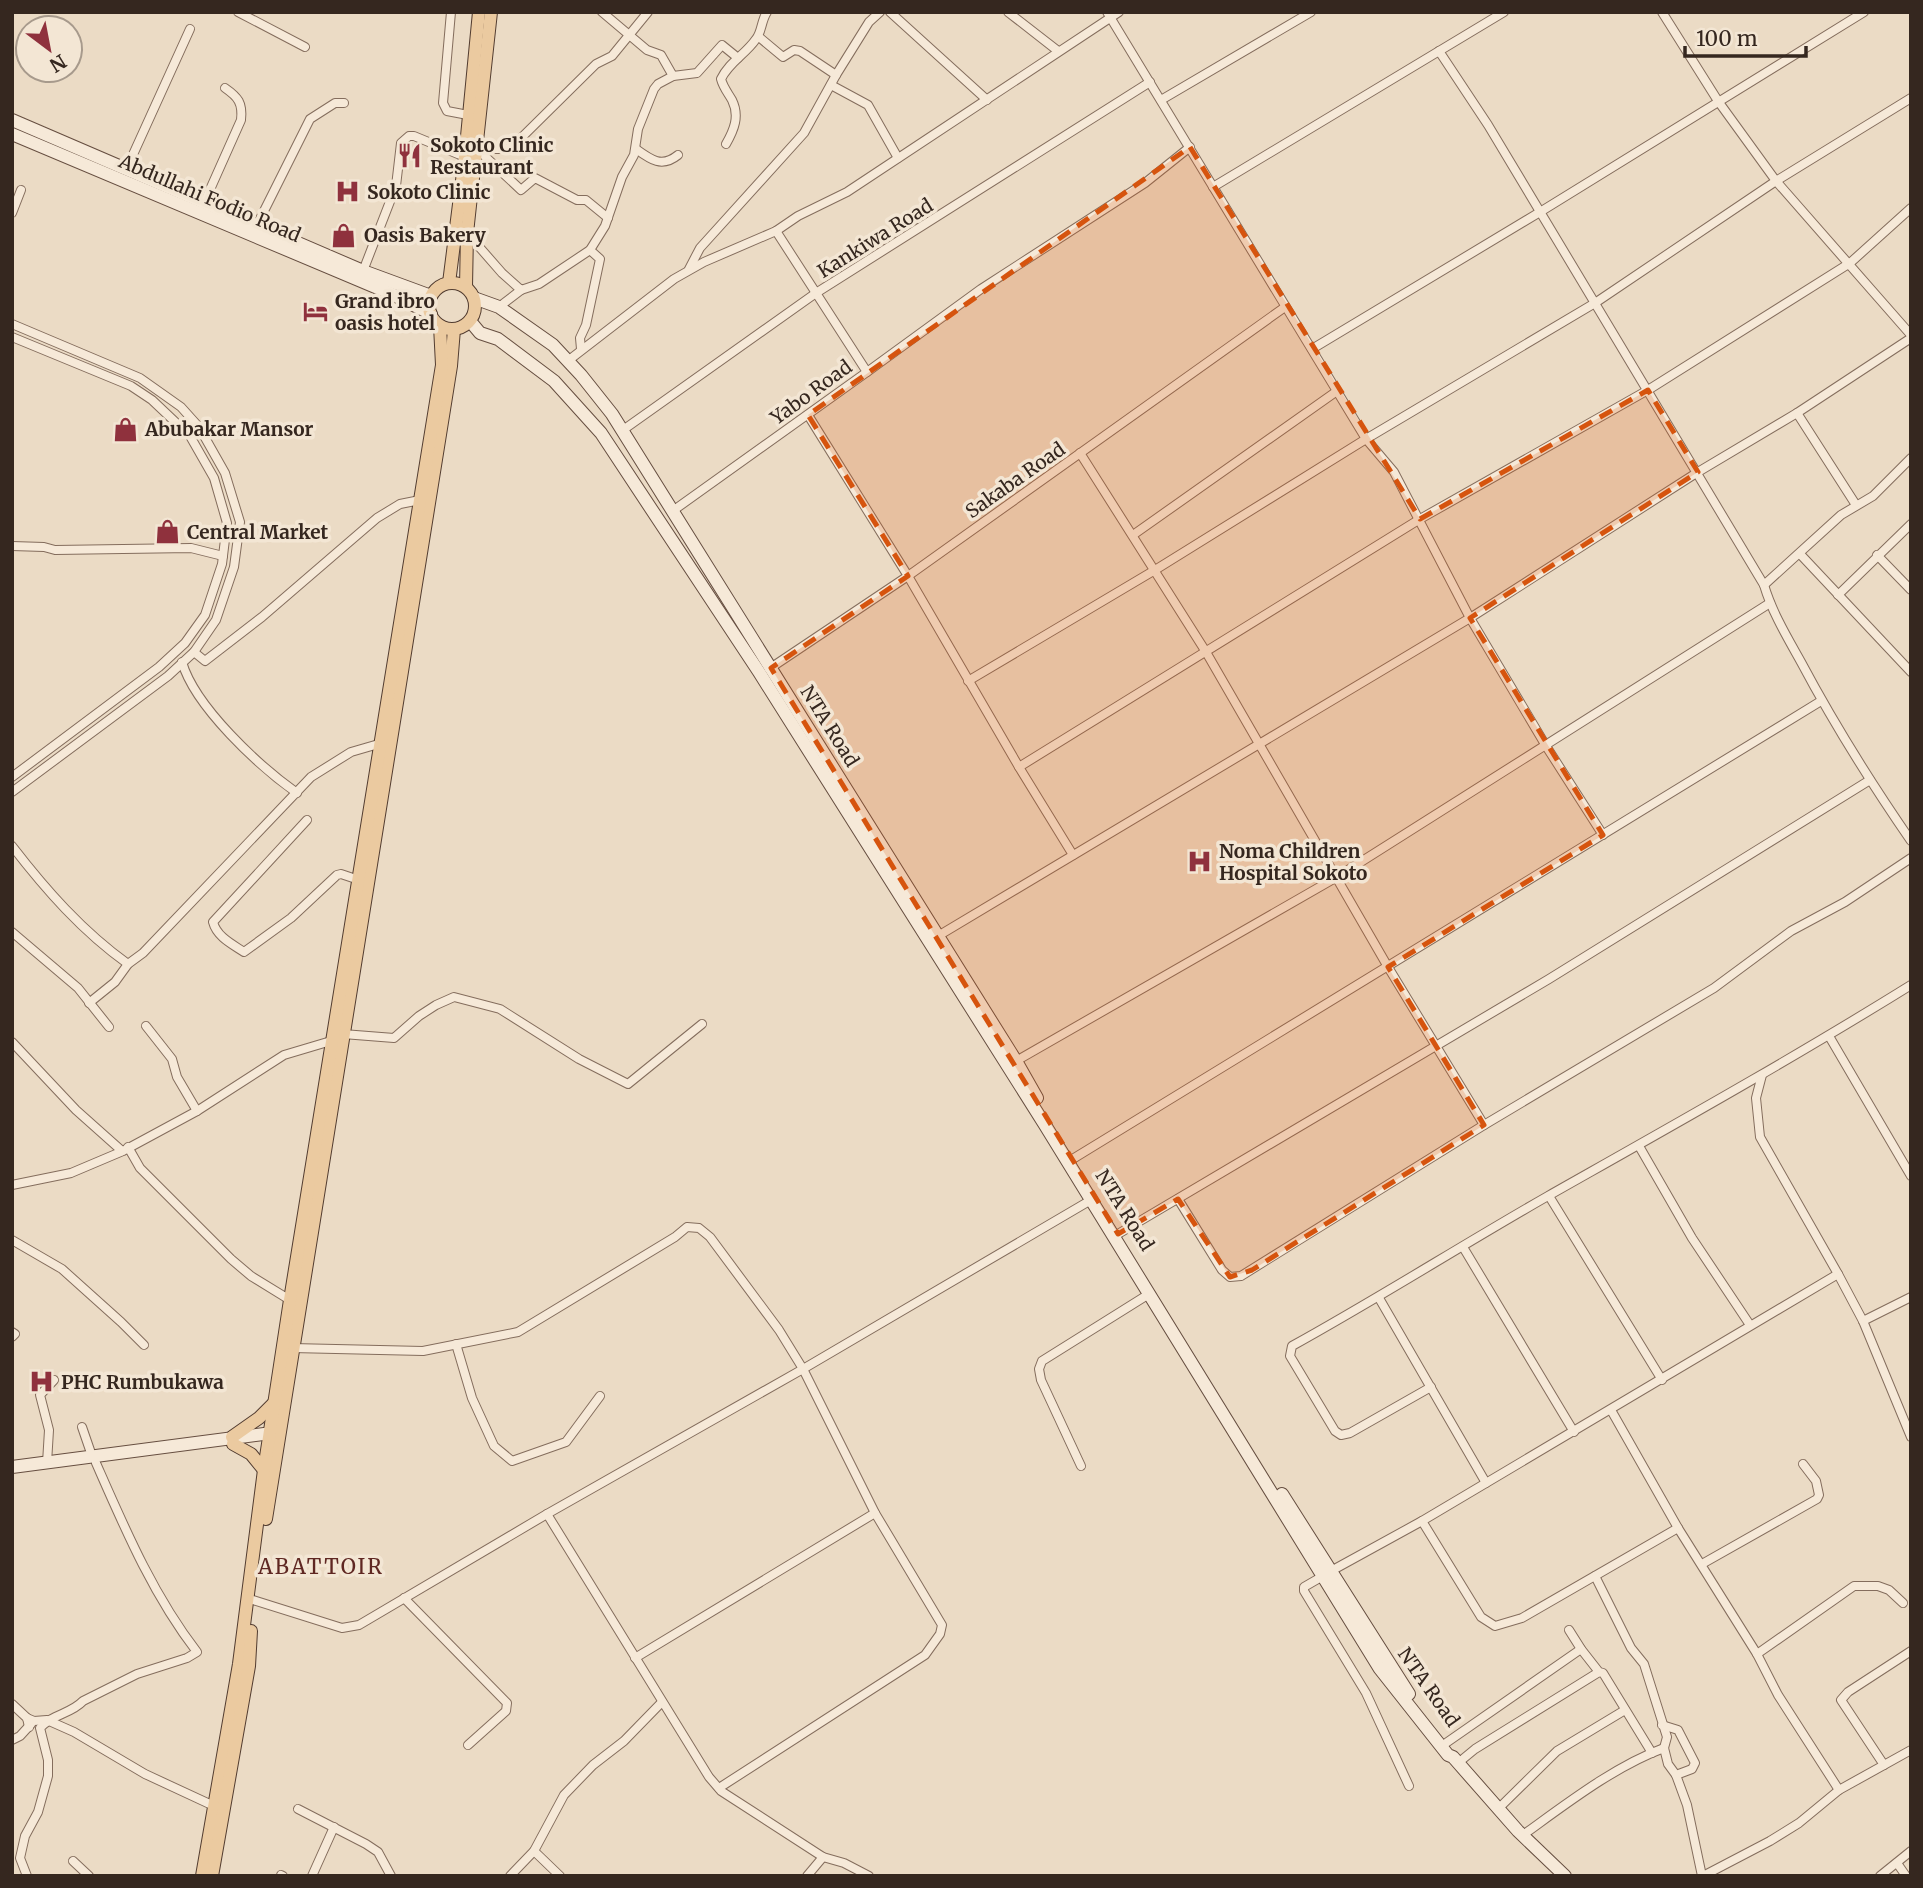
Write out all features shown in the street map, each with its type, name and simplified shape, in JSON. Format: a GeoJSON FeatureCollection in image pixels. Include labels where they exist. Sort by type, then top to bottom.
{"type":"FeatureCollection","features":[{"type":"Feature","properties":{"kind":"main road"},"geometry":{"type":"LineString","coordinates":[[449,283],[479,12]]}},
{"type":"Feature","properties":{"kind":"main road"},"geometry":{"type":"LineString","coordinates":[[440,326],[454,329],[470,321],[476,306],[470,293],[467,233],[491,12]]}},
{"type":"Feature","properties":{"kind":"main road","name":"Abdullahi Fodio Road"},"geometry":{"type":"LineString","coordinates":[[12,120],[363,271],[431,296]]}},
{"type":"Feature","properties":{"kind":"main road","name":"Abdullahi Fodio Road"},"geometry":{"type":"LineString","coordinates":[[12,134],[392,294],[431,314]]}},
{"type":"Feature","properties":{"kind":"main road"},"geometry":{"type":"LineString","coordinates":[[202,1876],[239,1664],[264,1470],[274,1437],[275,1401],[331,1041],[442,365],[440,326],[431,314],[431,296],[441,286],[449,283],[458,284],[470,293]]}},
{"type":"Feature","properties":{"kind":"main road","name":"NTA Road"},"geometry":{"type":"LineString","coordinates":[[470,293],[499,307],[553,345],[569,360],[623,430],[674,510],[765,670],[1149,1294],[1327,1574],[1456,1760]]}},
{"type":"Feature","properties":{"kind":"main road","name":"NTA Road"},"geometry":{"type":"LineString","coordinates":[[470,321],[480,333],[498,339],[554,381],[601,433],[765,670],[1016,1061],[1071,1160],[1327,1574],[1380,1669],[1443,1749],[1456,1760]]}},
{"type":"Feature","properties":{"kind":"main road"},"geometry":{"type":"LineString","coordinates":[[212,1876],[249,1666],[253,1600],[274,1437],[292,1348],[446,393],[454,329]]}},
{"type":"Feature","properties":{"kind":"main road"},"geometry":{"type":"LineString","coordinates":[[233,1440],[275,1401]]}},
{"type":"Feature","properties":{"kind":"main road"},"geometry":{"type":"LineString","coordinates":[[12,1475],[94,1460],[233,1440],[274,1437]]}},
{"type":"Feature","properties":{"kind":"main road"},"geometry":{"type":"LineString","coordinates":[[233,1440],[251,1454],[264,1470]]}},
{"type":"Feature","properties":{"kind":"main road"},"geometry":{"type":"LineString","coordinates":[[12,1467],[94,1460]]}},
{"type":"Feature","properties":{"kind":"main road"},"geometry":{"type":"LineString","coordinates":[[1456,1760],[1523,1835],[1565,1876]]}},
{"type":"Feature","properties":{"kind":"street"},"geometry":{"type":"LineString","coordinates":[[239,12],[305,47]]}},
{"type":"Feature","properties":{"kind":"street"},"geometry":{"type":"LineString","coordinates":[[451,12],[443,103],[447,111],[468,115]]}},
{"type":"Feature","properties":{"kind":"street"},"geometry":{"type":"LineString","coordinates":[[602,12],[652,53],[661,55],[673,76]]}},
{"type":"Feature","properties":{"kind":"street"},"geometry":{"type":"LineString","coordinates":[[477,149],[507,149],[516,143],[596,64],[612,56],[648,12]]}},
{"type":"Feature","properties":{"kind":"street"},"geometry":{"type":"LineString","coordinates":[[726,144],[736,119],[734,103],[721,79],[726,69],[759,37],[767,12]]}},
{"type":"Feature","properties":{"kind":"street"},"geometry":{"type":"LineString","coordinates":[[688,270],[709,237],[804,133],[869,22],[880,12]]}},
{"type":"Feature","properties":{"kind":"street"},"geometry":{"type":"LineString","coordinates":[[890,12],[987,100]]}},
{"type":"Feature","properties":{"kind":"street"},"geometry":{"type":"LineString","coordinates":[[1008,12],[1058,51]]}},
{"type":"Feature","properties":{"kind":"street"},"geometry":{"type":"LineString","coordinates":[[569,360],[688,270],[776,231],[798,216],[847,192],[987,100],[1108,15],[1119,12]]}},
{"type":"Feature","properties":{"kind":"street"},"geometry":{"type":"LineString","coordinates":[[1161,100],[1311,12]]}},
{"type":"Feature","properties":{"kind":"street"},"geometry":{"type":"LineString","coordinates":[[1213,187],[1504,12]]}},
{"type":"Feature","properties":{"kind":"street"},"geometry":{"type":"LineString","coordinates":[[938,936],[1470,618],[1698,472],[1797,413],[1911,337],[1850,263],[1776,181],[1718,102],[1662,12]]}},
{"type":"Feature","properties":{"kind":"street"},"geometry":{"type":"LineString","coordinates":[[1312,349],[1540,212],[1859,13]]}},
{"type":"Feature","properties":{"kind":"street"},"geometry":{"type":"LineString","coordinates":[[1108,15],[1366,439],[1394,472],[1470,618],[1603,835]]}},
{"type":"Feature","properties":{"kind":"street"},"geometry":{"type":"LineString","coordinates":[[126,170],[190,29]]}},
{"type":"Feature","properties":{"kind":"street"},"geometry":{"type":"LineString","coordinates":[[759,37],[783,57],[794,50],[800,51],[836,75]]}},
{"type":"Feature","properties":{"kind":"street"},"geometry":{"type":"LineString","coordinates":[[678,155],[671,161],[657,163],[636,149],[634,144],[654,89],[673,76],[697,73],[722,45],[738,58]]}},
{"type":"Feature","properties":{"kind":"street"},"geometry":{"type":"LineString","coordinates":[[1439,51],[1488,125],[1698,472],[1764,585],[1770,603],[1821,701],[1911,841]]}},
{"type":"Feature","properties":{"kind":"street","name":"Kankiwa Road"},"geometry":{"type":"LineString","coordinates":[[623,430],[816,293],[1150,82]]}},
{"type":"Feature","properties":{"kind":"street"},"geometry":{"type":"LineString","coordinates":[[831,85],[868,105],[898,158]]}},
{"type":"Feature","properties":{"kind":"street"},"geometry":{"type":"LineString","coordinates":[[204,203],[241,120],[242,108],[237,97],[225,88]]}},
{"type":"Feature","properties":{"kind":"street"},"geometry":{"type":"LineString","coordinates":[[968,681],[1595,303],[1776,181],[1911,98]]}},
{"type":"Feature","properties":{"kind":"street"},"geometry":{"type":"LineString","coordinates":[[257,225],[310,119],[335,103],[344,103]]}},
{"type":"Feature","properties":{"kind":"street"},"geometry":{"type":"LineString","coordinates":[[363,271],[396,186],[401,143],[408,136],[414,136],[465,157]]}},
{"type":"Feature","properties":{"kind":"street"},"geometry":{"type":"LineString","coordinates":[[867,372],[981,289],[1126,197],[1190,147]]}},
{"type":"Feature","properties":{"kind":"street"},"geometry":{"type":"LineString","coordinates":[[477,149],[521,190],[534,178],[577,200],[586,200],[608,218]]}},
{"type":"Feature","properties":{"kind":"street"},"geometry":{"type":"LineString","coordinates":[[499,307],[522,290],[539,284],[590,250],[608,218],[622,177],[636,149]]}},
{"type":"Feature","properties":{"kind":"street"},"geometry":{"type":"LineString","coordinates":[[12,213],[21,190]]}},
{"type":"Feature","properties":{"kind":"street"},"geometry":{"type":"LineString","coordinates":[[1019,767],[1420,519],[1648,390],[1850,263],[1911,208]]}},
{"type":"Feature","properties":{"kind":"street","name":"Yabo Road"},"geometry":{"type":"LineString","coordinates":[[674,510],[867,372],[776,231]]}},
{"type":"Feature","properties":{"kind":"street"},"geometry":{"type":"LineString","coordinates":[[467,233],[502,273],[522,290]]}},
{"type":"Feature","properties":{"kind":"street"},"geometry":{"type":"LineString","coordinates":[[581,349],[580,338],[586,325],[600,259],[590,250]]}},
{"type":"Feature","properties":{"kind":"street","name":"Sakaba Road"},"geometry":{"type":"LineString","coordinates":[[765,670],[908,576],[1285,307]]}},
{"type":"Feature","properties":{"kind":"street"},"geometry":{"type":"LineString","coordinates":[[12,324],[140,377],[181,407],[199,427],[225,473],[240,522],[234,568],[216,620],[194,652],[168,676],[12,792]]}},
{"type":"Feature","properties":{"kind":"street"},"geometry":{"type":"LineString","coordinates":[[12,337],[131,386],[152,400],[190,436],[214,478],[227,523],[223,556],[205,615],[185,643],[159,667],[12,777]]}},
{"type":"Feature","properties":{"kind":"street"},"geometry":{"type":"LineString","coordinates":[[84,366],[88,356]]}},
{"type":"Feature","properties":{"kind":"street"},"geometry":{"type":"LineString","coordinates":[[1133,535],[1337,391]]}},
{"type":"Feature","properties":{"kind":"street"},"geometry":{"type":"LineString","coordinates":[[1797,413],[1856,505]]}},
{"type":"Feature","properties":{"kind":"street"},"geometry":{"type":"LineString","coordinates":[[808,415],[908,576],[1073,855]]}},
{"type":"Feature","properties":{"kind":"street"},"geometry":{"type":"LineString","coordinates":[[1080,453],[1206,652],[1257,745],[1484,1125]]}},
{"type":"Feature","properties":{"kind":"street"},"geometry":{"type":"LineString","coordinates":[[1764,585],[1841,515],[1873,496],[1911,458]]}},
{"type":"Feature","properties":{"kind":"street"},"geometry":{"type":"LineString","coordinates":[[194,652],[205,661],[262,617],[377,518],[400,504],[420,500]]}},
{"type":"Feature","properties":{"kind":"street"},"geometry":{"type":"LineString","coordinates":[[1838,595],[1911,524]]}},
{"type":"Feature","properties":{"kind":"street"},"geometry":{"type":"LineString","coordinates":[[12,546],[44,547],[55,551],[191,548],[223,556]]}},
{"type":"Feature","properties":{"kind":"street"},"geometry":{"type":"LineString","coordinates":[[1800,554],[1911,672]]}},
{"type":"Feature","properties":{"kind":"street"},"geometry":{"type":"LineString","coordinates":[[1877,555],[1911,590]]}},
{"type":"Feature","properties":{"kind":"street"},"geometry":{"type":"LineString","coordinates":[[1016,1061],[1337,877],[1770,603]]}},
{"type":"Feature","properties":{"kind":"street"},"geometry":{"type":"LineString","coordinates":[[183,663],[187,681],[230,734],[270,773],[297,793]]}},
{"type":"Feature","properties":{"kind":"street"},"geometry":{"type":"LineString","coordinates":[[1071,1160],[1821,701]]}},
{"type":"Feature","properties":{"kind":"street"},"geometry":{"type":"LineString","coordinates":[[89,1003],[115,982],[128,964],[143,953],[311,777],[351,752],[382,743]]}},
{"type":"Feature","properties":{"kind":"street"},"geometry":{"type":"LineString","coordinates":[[1118,1234],[1625,933],[1870,780]]}},
{"type":"Feature","properties":{"kind":"street"},"geometry":{"type":"LineString","coordinates":[[307,820],[213,922],[215,929],[226,941],[244,952],[291,918],[337,875],[359,880]]}},
{"type":"Feature","properties":{"kind":"street"},"geometry":{"type":"LineString","coordinates":[[12,846],[74,918],[108,950],[128,964]]}},
{"type":"Feature","properties":{"kind":"street"},"geometry":{"type":"LineString","coordinates":[[1178,1199],[1222,1270],[1230,1277],[1241,1276],[1484,1125],[1714,988],[1791,931],[1845,902],[1911,858]]}},
{"type":"Feature","properties":{"kind":"street"},"geometry":{"type":"LineString","coordinates":[[12,932],[78,988],[109,1027]]}},
{"type":"Feature","properties":{"kind":"street"},"geometry":{"type":"LineString","coordinates":[[1431,1387],[1350,1433],[1341,1435],[1335,1431],[1290,1356],[1292,1346],[1829,1036],[1911,985]]}},
{"type":"Feature","properties":{"kind":"street"},"geometry":{"type":"LineString","coordinates":[[343,1034],[394,1038],[419,1016],[454,997],[499,1009],[579,1059],[628,1084],[702,1024]]}},
{"type":"Feature","properties":{"kind":"street"},"geometry":{"type":"LineString","coordinates":[[146,1026],[172,1059],[177,1076],[197,1111]]}},
{"type":"Feature","properties":{"kind":"street"},"geometry":{"type":"LineString","coordinates":[[1829,1036],[1911,1176]]}},
{"type":"Feature","properties":{"kind":"street"},"geometry":{"type":"LineString","coordinates":[[12,1185],[71,1173],[125,1149],[197,1111],[284,1055],[331,1041]]}},
{"type":"Feature","properties":{"kind":"street"},"geometry":{"type":"LineString","coordinates":[[12,1042],[76,1110],[125,1149],[140,1168],[231,1259],[251,1276],[290,1300]]}},
{"type":"Feature","properties":{"kind":"street"},"geometry":{"type":"LineString","coordinates":[[1762,1075],[1756,1098],[1760,1137],[1863,1321],[1911,1437]]}},
{"type":"Feature","properties":{"kind":"street"},"geometry":{"type":"LineString","coordinates":[[1639,1146],[1692,1238],[1750,1325]]}},
{"type":"Feature","properties":{"kind":"street"},"geometry":{"type":"LineString","coordinates":[[1549,1196],[1662,1380]]}},
{"type":"Feature","properties":{"kind":"street"},"geometry":{"type":"LineString","coordinates":[[253,1600],[342,1628],[359,1625],[1091,1200]]}},
{"type":"Feature","properties":{"kind":"street"},"geometry":{"type":"LineString","coordinates":[[292,1348],[423,1351],[518,1332],[675,1237],[687,1227],[699,1228],[710,1237],[772,1320],[803,1369],[875,1513],[942,1625],[935,1644],[925,1655],[719,1788]]}},
{"type":"Feature","properties":{"kind":"street"},"geometry":{"type":"LineString","coordinates":[[12,1240],[62,1269],[144,1345]]}},
{"type":"Feature","properties":{"kind":"street"},"geometry":{"type":"LineString","coordinates":[[1462,1247],[1574,1432]]}},
{"type":"Feature","properties":{"kind":"street"},"geometry":{"type":"LineString","coordinates":[[1409,1786],[1366,1693],[1304,1587],[1574,1432],[1838,1274]]}},
{"type":"Feature","properties":{"kind":"street"},"geometry":{"type":"LineString","coordinates":[[1081,1466],[1041,1380],[1039,1369],[1042,1361],[1149,1294]]}},
{"type":"Feature","properties":{"kind":"street"},"geometry":{"type":"LineString","coordinates":[[1863,1321],[1911,1297]]}},
{"type":"Feature","properties":{"kind":"street"},"geometry":{"type":"LineString","coordinates":[[1379,1298],[1486,1483]]}},
{"type":"Feature","properties":{"kind":"street"},"geometry":{"type":"LineString","coordinates":[[456,1344],[472,1398],[494,1446],[512,1461],[566,1442],[600,1396]]}},
{"type":"Feature","properties":{"kind":"street"},"geometry":{"type":"LineString","coordinates":[[47,1462],[49,1430],[40,1395],[54,1380]]}},
{"type":"Feature","properties":{"kind":"street"},"geometry":{"type":"LineString","coordinates":[[1611,1410],[1678,1528],[1757,1654],[1778,1695],[1839,1790]]}},
{"type":"Feature","properties":{"kind":"street"},"geometry":{"type":"LineString","coordinates":[[12,1740],[30,1722],[47,1720],[78,1707],[83,1701],[137,1674],[187,1658],[197,1652],[173,1621],[139,1559],[82,1427]]}},
{"type":"Feature","properties":{"kind":"street"},"geometry":{"type":"LineString","coordinates":[[1703,1564],[1817,1499],[1819,1495],[1816,1481],[1803,1464]]}},
{"type":"Feature","properties":{"kind":"street"},"geometry":{"type":"LineString","coordinates":[[635,1658],[875,1513]]}},
{"type":"Feature","properties":{"kind":"street"},"geometry":{"type":"LineString","coordinates":[[547,1514],[709,1777],[719,1788],[823,1857],[844,1863],[869,1876]]}},
{"type":"Feature","properties":{"kind":"street"},"geometry":{"type":"LineString","coordinates":[[1422,1521],[1482,1617],[1495,1626],[1522,1618],[1678,1528]]}},
{"type":"Feature","properties":{"kind":"street"},"geometry":{"type":"LineString","coordinates":[[1595,1576],[1631,1648],[1644,1664],[1667,1737],[1664,1748],[1668,1765],[1676,1775],[1687,1805],[1703,1876],[1789,1829],[1839,1790],[1911,1750]]}},
{"type":"Feature","properties":{"kind":"street"},"geometry":{"type":"LineString","coordinates":[[1757,1654],[1854,1586],[1878,1586],[1889,1590],[1903,1602]]}},
{"type":"Feature","properties":{"kind":"street"},"geometry":{"type":"LineString","coordinates":[[404,1598],[508,1703],[506,1711],[468,1745]]}},
{"type":"Feature","properties":{"kind":"street"},"geometry":{"type":"LineString","coordinates":[[1569,1630],[1581,1649],[1603,1673],[1652,1752]]}},
{"type":"Feature","properties":{"kind":"street"},"geometry":{"type":"LineString","coordinates":[[1446,1743],[1581,1649]]}},
{"type":"Feature","properties":{"kind":"street"},"geometry":{"type":"LineString","coordinates":[[1884,1765],[1842,1700],[1848,1692],[1911,1651]]}},
{"type":"Feature","properties":{"kind":"street"},"geometry":{"type":"LineString","coordinates":[[1456,1760],[1599,1671]]}},
{"type":"Feature","properties":{"kind":"street"},"geometry":{"type":"LineString","coordinates":[[510,1876],[534,1851],[564,1795],[593,1765],[624,1741],[662,1702]]}},
{"type":"Feature","properties":{"kind":"street"},"geometry":{"type":"LineString","coordinates":[[12,1704],[30,1722]]}},
{"type":"Feature","properties":{"kind":"street"},"geometry":{"type":"LineString","coordinates":[[1499,1809],[1556,1751],[1625,1710]]}},
{"type":"Feature","properties":{"kind":"street"},"geometry":{"type":"LineString","coordinates":[[47,1720],[74,1732],[145,1774],[214,1806]]}},
{"type":"Feature","properties":{"kind":"street"},"geometry":{"type":"LineString","coordinates":[[27,1876],[20,1858],[25,1836],[38,1812],[48,1776],[48,1760],[40,1728],[47,1720]]}},
{"type":"Feature","properties":{"kind":"street"},"geometry":{"type":"LineString","coordinates":[[1662,1725],[1678,1730],[1695,1763],[1692,1769],[1676,1775]]}},
{"type":"Feature","properties":{"kind":"street"},"geometry":{"type":"LineString","coordinates":[[1523,1835],[1652,1752],[1664,1748]]}},
{"type":"Feature","properties":{"kind":"street"},"geometry":{"type":"LineString","coordinates":[[298,1809],[355,1837],[378,1852],[390,1875]]}},
{"type":"Feature","properties":{"kind":"street"},"geometry":{"type":"LineString","coordinates":[[312,1876],[334,1827]]}},
{"type":"Feature","properties":{"kind":"street"},"geometry":{"type":"LineString","coordinates":[[534,1851],[560,1876]]}},
{"type":"Feature","properties":{"kind":"street"},"geometry":{"type":"LineString","coordinates":[[1880,1876],[1911,1851]]}},
{"type":"Feature","properties":{"kind":"street"},"geometry":{"type":"LineString","coordinates":[[807,1876],[823,1857]]}},
{"type":"Feature","properties":{"kind":"street"},"geometry":{"type":"LineString","coordinates":[[73,1861],[89,1876]]}},
{"type":"Feature","properties":{"kind":"street"},"geometry":{"type":"LineString","coordinates":[[1897,1863],[1906,1876]]}},
{"type":"Feature","properties":{"kind":"highlighted area"},"geometry":{"type":"Polygon","coordinates":[[[1190,147],[1420,519],[1648,390],[1698,472],[1470,618],[1603,835],[1388,967],[1484,1125],[1252,1270],[1230,1277],[1178,1199],[1118,1234],[771,668],[908,576],[808,415],[1190,147]]]}},
{"type":"Feature","properties":{"kind":"place","name":"Sokoto Clinic Restaurant"},"geometry":{"type":"Point","coordinates":[410,156]}},
{"type":"Feature","properties":{"kind":"place","name":"Sokoto Clinic"},"geometry":{"type":"Point","coordinates":[347,192]}},
{"type":"Feature","properties":{"kind":"place","name":"Oasis Bakery"},"geometry":{"type":"Point","coordinates":[344,235]}},
{"type":"Feature","properties":{"kind":"place","name":"Grand ibro oasis hotel"},"geometry":{"type":"Point","coordinates":[315,312]}},
{"type":"Feature","properties":{"kind":"place","name":"Abubakar Mansor"},"geometry":{"type":"Point","coordinates":[125,429]}},
{"type":"Feature","properties":{"kind":"place","name":"Central Market"},"geometry":{"type":"Point","coordinates":[167,532]}},
{"type":"Feature","properties":{"kind":"place","name":"Noma Children Hospital Sokoto"},"geometry":{"type":"Point","coordinates":[1199,862]}},
{"type":"Feature","properties":{"kind":"place","name":"PHC Rumbukawa"},"geometry":{"type":"Point","coordinates":[41,1382]}},
{"type":"Feature","properties":{"kind":"district","name":"ABATTOIR"},"geometry":{"type":"Point","coordinates":[321,1567]}}]}
